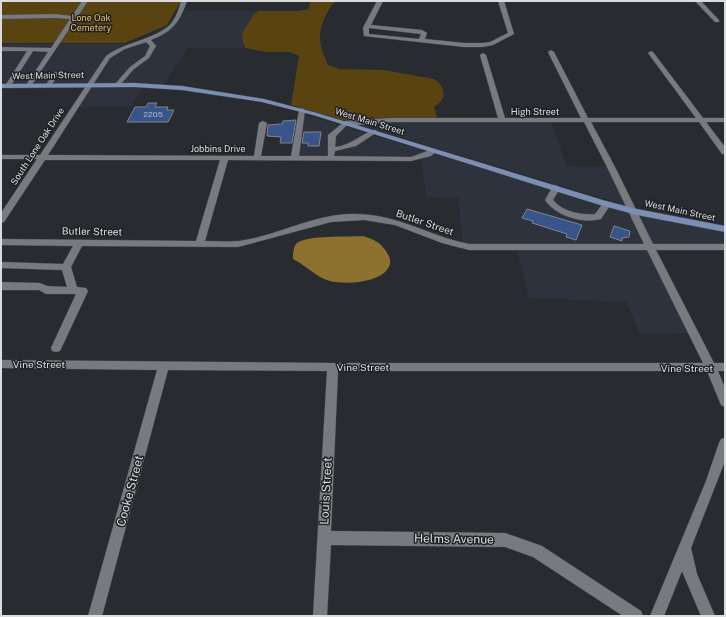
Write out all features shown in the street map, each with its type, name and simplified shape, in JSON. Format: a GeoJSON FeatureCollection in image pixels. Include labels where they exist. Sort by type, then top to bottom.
{"type":"FeatureCollection","features":[{"type":"Feature","properties":{"kind":"main road","name":"West Main Street"},"geometry":{"type":"LineString","coordinates":[[4,86],[118,84],[182,88],[262,100],[302,110],[607,204],[725,229]]}},
{"type":"Feature","properties":{"kind":"street"},"geometry":{"type":"LineString","coordinates":[[29,85],[85,1]]}},
{"type":"Feature","properties":{"kind":"street","name":"South Lone Oak Drive"},"geometry":{"type":"LineString","coordinates":[[1,220],[108,58],[114,52],[125,46],[147,39],[173,26],[184,1]]}},
{"type":"Feature","properties":{"kind":"street"},"geometry":{"type":"LineString","coordinates":[[380,1],[367,26],[366,35],[421,41],[483,45],[491,44],[511,34],[501,1]]}},
{"type":"Feature","properties":{"kind":"street"},"geometry":{"type":"LineString","coordinates":[[698,1],[717,21]]}},
{"type":"Feature","properties":{"kind":"street"},"geometry":{"type":"LineString","coordinates":[[1,17],[55,16],[73,18]]}},
{"type":"Feature","properties":{"kind":"street"},"geometry":{"type":"LineString","coordinates":[[367,26],[422,32],[424,33],[421,41]]}},
{"type":"Feature","properties":{"kind":"street"},"geometry":{"type":"LineString","coordinates":[[118,84],[132,68],[150,52],[153,46],[147,39]]}},
{"type":"Feature","properties":{"kind":"street"},"geometry":{"type":"LineString","coordinates":[[1,49],[52,50]]}},
{"type":"Feature","properties":{"kind":"street"},"geometry":{"type":"LineString","coordinates":[[4,86],[32,49]]}},
{"type":"Feature","properties":{"kind":"street"},"geometry":{"type":"LineString","coordinates":[[551,52],[611,167],[631,210],[711,367],[725,402]]}},
{"type":"Feature","properties":{"kind":"street"},"geometry":{"type":"LineString","coordinates":[[651,53],[725,152]]}},
{"type":"Feature","properties":{"kind":"street"},"geometry":{"type":"LineString","coordinates":[[483,55],[502,120]]}},
{"type":"Feature","properties":{"kind":"street"},"geometry":{"type":"LineString","coordinates":[[49,85],[56,73]]}},
{"type":"Feature","properties":{"kind":"street"},"geometry":{"type":"LineString","coordinates":[[295,158],[302,110]]}},
{"type":"Feature","properties":{"kind":"street","name":"High Street"},"geometry":{"type":"LineString","coordinates":[[346,124],[392,120],[725,120]]}},
{"type":"Feature","properties":{"kind":"street"},"geometry":{"type":"LineString","coordinates":[[257,158],[263,123]]}},
{"type":"Feature","properties":{"kind":"street"},"geometry":{"type":"LineString","coordinates":[[330,159],[332,135],[346,124]]}},
{"type":"Feature","properties":{"kind":"street"},"geometry":{"type":"LineString","coordinates":[[331,149],[339,150],[351,147],[373,132]]}},
{"type":"Feature","properties":{"kind":"street","name":"Jobbins Drive"},"geometry":{"type":"LineString","coordinates":[[1,157],[411,158],[428,154],[433,151]]}},
{"type":"Feature","properties":{"kind":"street"},"geometry":{"type":"LineString","coordinates":[[200,243],[225,158]]}},
{"type":"Feature","properties":{"kind":"street"},"geometry":{"type":"LineString","coordinates":[[556,188],[549,200],[550,203],[557,209],[592,218],[598,217],[607,204]]}},
{"type":"Feature","properties":{"kind":"street","name":"Butler Street"},"geometry":{"type":"LineString","coordinates":[[1,242],[238,244],[304,224],[348,217],[363,217],[394,222],[444,241],[469,247],[725,246]]}},
{"type":"Feature","properties":{"kind":"street"},"geometry":{"type":"LineString","coordinates":[[72,290],[66,267],[80,242]]}},
{"type":"Feature","properties":{"kind":"street"},"geometry":{"type":"LineString","coordinates":[[1,265],[66,267]]}},
{"type":"Feature","properties":{"kind":"street"},"geometry":{"type":"LineString","coordinates":[[1,286],[40,287],[46,290],[83,291],[56,348]]}},
{"type":"Feature","properties":{"kind":"street","name":"Vine Street"},"geometry":{"type":"LineString","coordinates":[[1,364],[333,367],[725,367]]}},
{"type":"Feature","properties":{"kind":"street","name":"Cooke Street"},"geometry":{"type":"LineString","coordinates":[[95,616],[164,365]]}},
{"type":"Feature","properties":{"kind":"street","name":"Louis Street"},"geometry":{"type":"LineString","coordinates":[[320,616],[333,367]]}},
{"type":"Feature","properties":{"kind":"street"},"geometry":{"type":"LineString","coordinates":[[657,616],[712,481],[725,443]]}},
{"type":"Feature","properties":{"kind":"street","name":"Helms Avenue"},"geometry":{"type":"LineString","coordinates":[[324,538],[482,538],[505,540],[537,551],[636,616]]}},
{"type":"Feature","properties":{"kind":"street"},"geometry":{"type":"LineString","coordinates":[[684,549],[690,575],[708,616]]}},
{"type":"Feature","properties":{"kind":"shaded area"},"geometry":{"type":"Polygon","coordinates":[[[178,11],[259,11],[252,16],[248,25],[243,43],[246,48],[188,48],[163,85],[88,82],[1,84],[1,44],[124,44],[153,42],[160,29],[169,25],[178,11]]]}},
{"type":"Feature","properties":{"kind":"shaded area"},"geometry":{"type":"Polygon","coordinates":[[[92,86],[143,87],[131,107],[79,107],[92,86]]]}},
{"type":"Feature","properties":{"kind":"shaded area"},"geometry":{"type":"Polygon","coordinates":[[[301,114],[603,206],[637,215],[725,232],[725,250],[723,247],[651,247],[695,333],[640,334],[626,302],[529,298],[516,246],[463,246],[458,198],[426,197],[421,159],[296,156],[301,114]]]}},
{"type":"Feature","properties":{"kind":"shaded area"},"geometry":{"type":"Polygon","coordinates":[[[438,121],[551,122],[567,166],[610,167],[625,205],[353,123],[438,121]]]}},
{"type":"Feature","properties":{"kind":"shaded area"},"geometry":{"type":"Polygon","coordinates":[[[363,236],[379,243],[390,258],[390,263],[387,270],[374,279],[345,283],[330,281],[320,277],[293,259],[295,246],[302,240],[328,237],[363,236]]]}},
{"type":"Feature","properties":{"kind":"green space","name":"Lone Oak Cemetery"},"geometry":{"type":"Polygon","coordinates":[[[1,1],[181,1],[167,25],[125,43],[1,43],[1,1]]]}},
{"type":"Feature","properties":{"kind":"green space"},"geometry":{"type":"Polygon","coordinates":[[[310,1],[337,1],[332,5],[327,13],[320,33],[322,51],[328,65],[340,69],[383,70],[434,79],[441,86],[444,93],[442,100],[434,107],[438,121],[353,123],[291,105],[299,56],[290,52],[265,52],[246,48],[243,43],[242,33],[254,14],[259,11],[299,11],[309,9],[310,1]]]}},
{"type":"Feature","properties":{"kind":"building"},"geometry":{"type":"Polygon","coordinates":[[[148,103],[157,103],[155,107],[168,107],[167,110],[174,110],[168,122],[127,122],[135,107],[146,107],[148,103]]]}},
{"type":"Feature","properties":{"kind":"building"},"geometry":{"type":"Polygon","coordinates":[[[296,120],[292,143],[280,143],[281,137],[267,136],[268,125],[282,124],[283,121],[296,120]]]}},
{"type":"Feature","properties":{"kind":"building"},"geometry":{"type":"Polygon","coordinates":[[[304,132],[321,132],[319,146],[308,146],[308,143],[302,143],[304,132]]]}},
{"type":"Feature","properties":{"kind":"building"},"geometry":{"type":"Polygon","coordinates":[[[527,209],[582,225],[576,240],[566,237],[567,234],[532,223],[533,221],[522,218],[527,209]]]}},
{"type":"Feature","properties":{"kind":"building"},"geometry":{"type":"Polygon","coordinates":[[[614,226],[630,231],[629,237],[622,238],[622,241],[610,237],[614,226]]]}}]}
